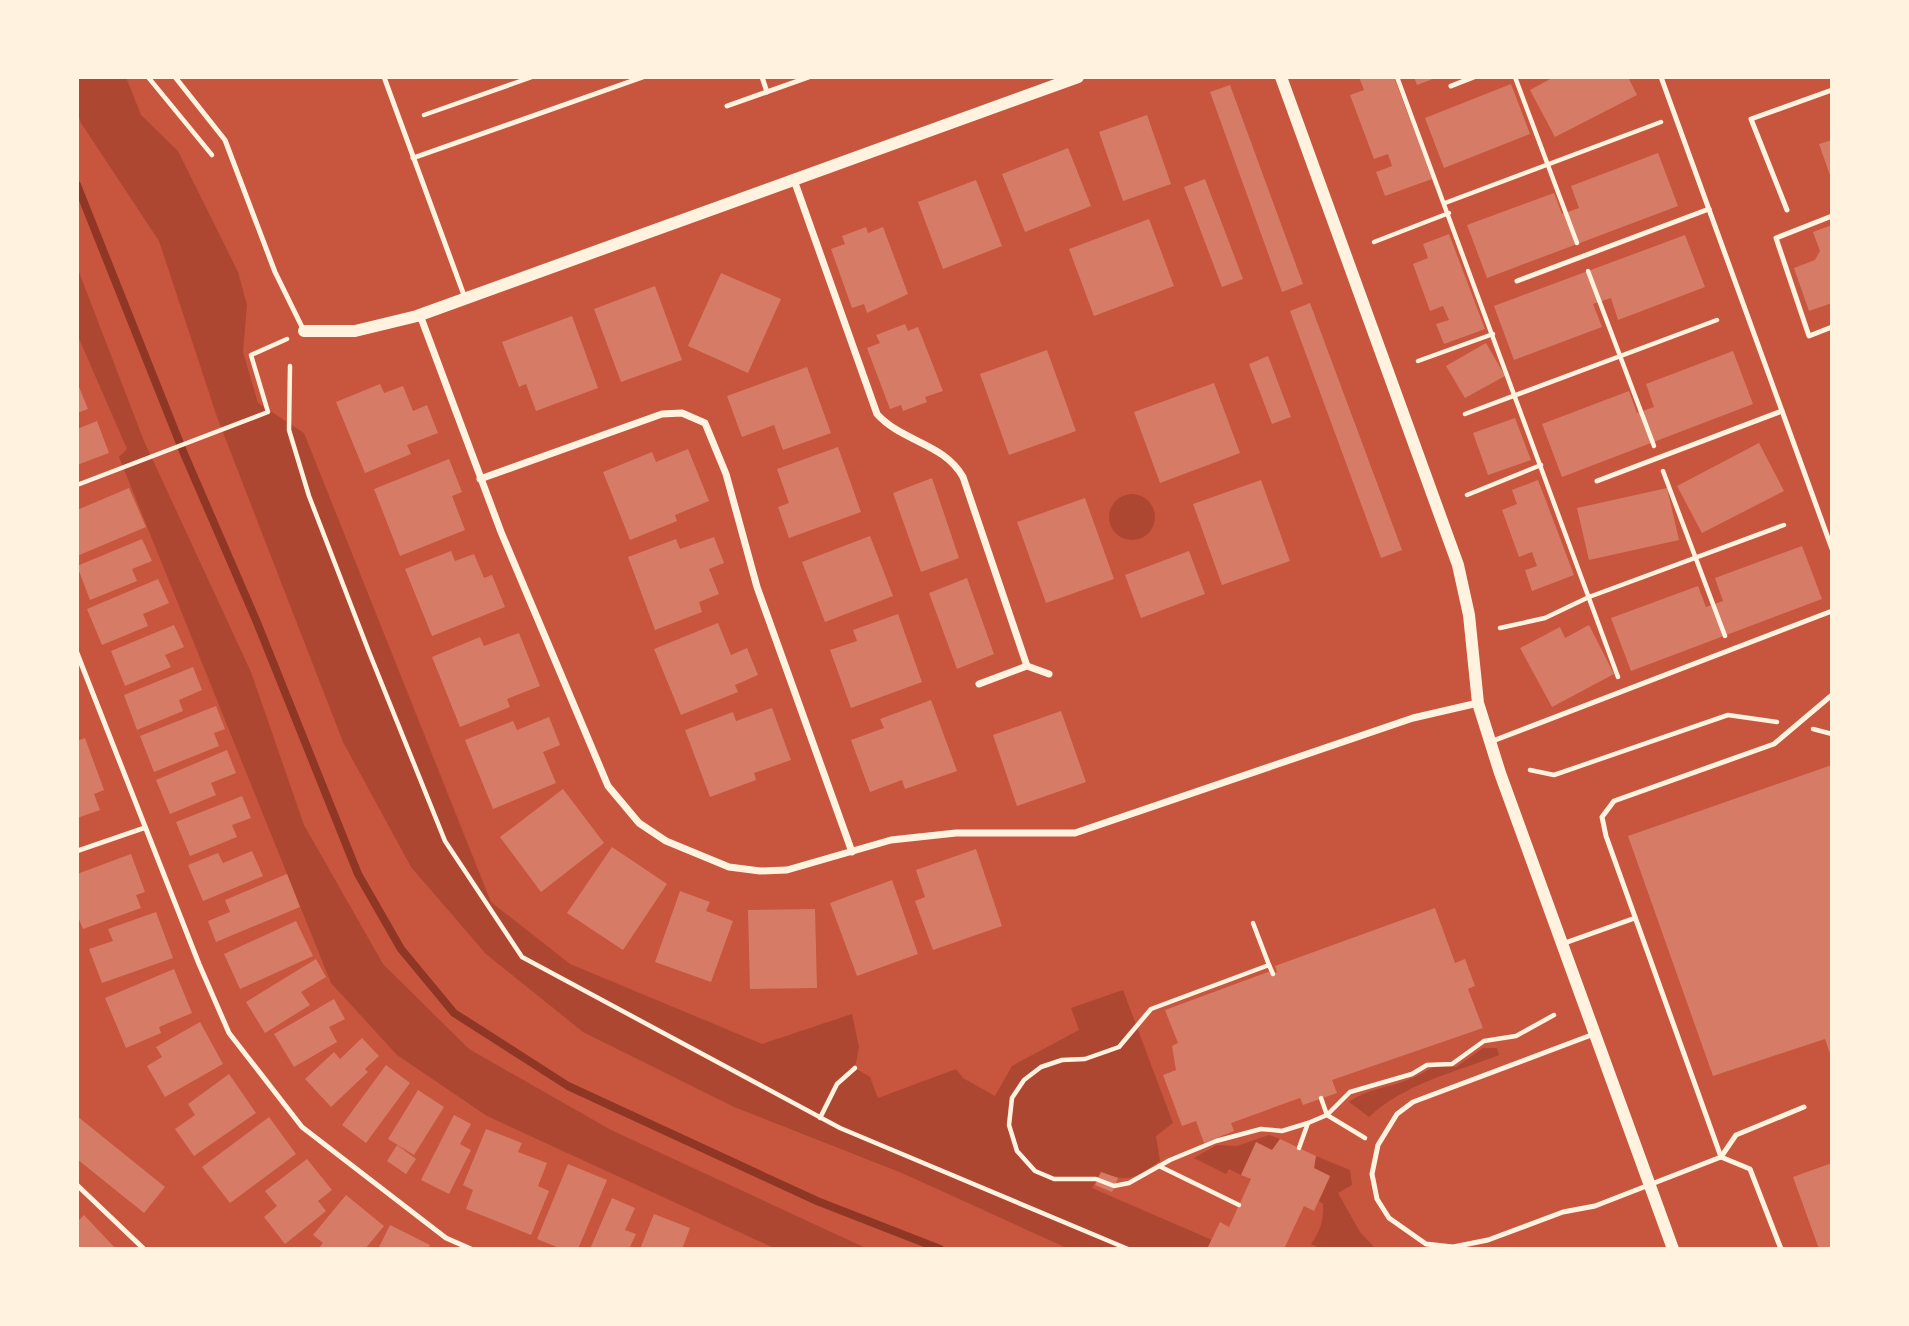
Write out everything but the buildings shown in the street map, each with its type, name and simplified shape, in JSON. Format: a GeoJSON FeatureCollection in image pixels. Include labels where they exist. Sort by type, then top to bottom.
{"type":"FeatureCollection","features":[{"type":"Feature","properties":{"kind":"street"},"geometry":{"type":"LineString","coordinates":[[304,331],[355,331],[420,315],[1078,77]]}},
{"type":"Feature","properties":{"kind":"street"},"geometry":{"type":"LineString","coordinates":[[1281,77],[1458,565],[1469,615],[1478,703],[1490,742],[1561,945],[1673,1249]]}},
{"type":"Feature","properties":{"kind":"street"},"geometry":{"type":"LineString","coordinates":[[794,180],[877,414],[888,426],[944,453],[957,465],[1027,666]]}},
{"type":"Feature","properties":{"kind":"street"},"geometry":{"type":"LineString","coordinates":[[420,315],[480,479],[608,786],[639,823],[666,841],[729,867],[760,872],[787,870],[891,841],[957,833],[1075,833],[1413,718],[1478,703]]}},
{"type":"Feature","properties":{"kind":"street"},"geometry":{"type":"LineString","coordinates":[[480,479],[662,414],[682,413],[705,424],[726,474],[757,587],[852,852]]}},
{"type":"Feature","properties":{"kind":"street"},"geometry":{"type":"LineString","coordinates":[[979,684],[1027,666],[1049,674]]}},
{"type":"Feature","properties":{"kind":"lane"},"geometry":{"type":"LineString","coordinates":[[175,77],[225,140],[275,272],[304,331]]}},
{"type":"Feature","properties":{"kind":"lane"},"geometry":{"type":"LineString","coordinates":[[384,77],[465,298]]}},
{"type":"Feature","properties":{"kind":"lane"},"geometry":{"type":"LineString","coordinates":[[413,158],[643,77]]}},
{"type":"Feature","properties":{"kind":"lane"},"geometry":{"type":"LineString","coordinates":[[762,77],[767,92]]}},
{"type":"Feature","properties":{"kind":"lane"},"geometry":{"type":"LineString","coordinates":[[727,106],[809,77]]}},
{"type":"Feature","properties":{"kind":"lane"},"geometry":{"type":"LineString","coordinates":[[1451,86],[1474,77]]}},
{"type":"Feature","properties":{"kind":"lane"},"geometry":{"type":"LineString","coordinates":[[1661,77],[1832,549]]}},
{"type":"Feature","properties":{"kind":"lane"},"geometry":{"type":"LineString","coordinates":[[1787,210],[1751,120],[1832,90]]}},
{"type":"Feature","properties":{"kind":"lane"},"geometry":{"type":"LineString","coordinates":[[1517,281],[1709,209]]}},
{"type":"Feature","properties":{"kind":"lane"},"geometry":{"type":"LineString","coordinates":[[1832,216],[1776,238],[1809,336],[1832,327]]}},
{"type":"Feature","properties":{"kind":"lane"},"geometry":{"type":"LineString","coordinates":[[1597,481],[1782,411]]}},
{"type":"Feature","properties":{"kind":"lane"},"geometry":{"type":"LineString","coordinates":[[1490,742],[1832,611]]}},
{"type":"Feature","properties":{"kind":"lane"},"geometry":{"type":"LineString","coordinates":[[77,653],[229,1033],[302,1127],[446,1238],[471,1249]]}},
{"type":"Feature","properties":{"kind":"lane"},"geometry":{"type":"LineString","coordinates":[[1781,1249],[1750,1169],[1721,1157],[1602,823],[1608,805],[1757,751],[1788,735],[1832,695]]}},
{"type":"Feature","properties":{"kind":"lane"},"geometry":{"type":"LineString","coordinates":[[77,851],[145,828]]}},
{"type":"Feature","properties":{"kind":"lane"},"geometry":{"type":"LineString","coordinates":[[1561,945],[1635,918]]}},
{"type":"Feature","properties":{"kind":"lane"},"geometry":{"type":"LineString","coordinates":[[1594,1034],[1413,1101],[1397,1114],[1378,1145],[1372,1174],[1377,1199],[1399,1227],[1426,1244],[1453,1247],[1488,1240],[1563,1212],[1595,1206],[1650,1187],[1721,1157],[1736,1135],[1804,1107]]}},
{"type":"Feature","properties":{"kind":"lane"},"geometry":{"type":"LineString","coordinates":[[77,1185],[144,1249]]}},
{"type":"Feature","properties":{"kind":"path"},"geometry":{"type":"LineString","coordinates":[[148,77],[212,154],[217,166]]}},
{"type":"Feature","properties":{"kind":"path"},"geometry":{"type":"LineString","coordinates":[[424,116],[532,77]]}},
{"type":"Feature","properties":{"kind":"path"},"geometry":{"type":"LineString","coordinates":[[1397,77],[1619,680]]}},
{"type":"Feature","properties":{"kind":"path"},"geometry":{"type":"LineString","coordinates":[[1515,77],[1577,244]]}},
{"type":"Feature","properties":{"kind":"path"},"geometry":{"type":"LineString","coordinates":[[1445,203],[1661,122]]}},
{"type":"Feature","properties":{"kind":"path"},"geometry":{"type":"LineString","coordinates":[[1374,242],[1449,213]]}},
{"type":"Feature","properties":{"kind":"path"},"geometry":{"type":"LineString","coordinates":[[1588,271],[1653,442]]}},
{"type":"Feature","properties":{"kind":"path"},"geometry":{"type":"LineString","coordinates":[[1465,414],[1717,320]]}},
{"type":"Feature","properties":{"kind":"path"},"geometry":{"type":"LineString","coordinates":[[77,485],[268,412],[251,355],[304,331]]}},
{"type":"Feature","properties":{"kind":"path"},"geometry":{"type":"LineString","coordinates":[[1418,361],[1493,334]]}},
{"type":"Feature","properties":{"kind":"path"},"geometry":{"type":"LineString","coordinates":[[290,366],[289,430],[309,496],[369,652],[445,841],[522,957],[820,1118],[1128,1249]]}},
{"type":"Feature","properties":{"kind":"path"},"geometry":{"type":"LineString","coordinates":[[1467,495],[1541,465]]}},
{"type":"Feature","properties":{"kind":"path"},"geometry":{"type":"LineString","coordinates":[[1668,482],[1724,636]]}},
{"type":"Feature","properties":{"kind":"path"},"geometry":{"type":"LineString","coordinates":[[1500,628],[1545,618],[1589,597],[1784,524]]}},
{"type":"Feature","properties":{"kind":"path"},"geometry":{"type":"LineString","coordinates":[[1530,770],[1554,775],[1728,715],[1799,725],[1832,734]]}},
{"type":"Feature","properties":{"kind":"path"},"geometry":{"type":"LineString","coordinates":[[1253,923],[1273,974]]}},
{"type":"Feature","properties":{"kind":"path"},"geometry":{"type":"LineString","coordinates":[[1269,965],[1151,1009],[1119,1047],[1085,1059],[1062,1060],[1041,1067],[1024,1080],[1012,1098],[1009,1125],[1017,1151],[1035,1171],[1054,1179],[1096,1179],[1114,1186],[1138,1179],[1159,1166],[1241,1134],[1261,1129],[1282,1131],[1308,1123],[1327,1115],[1350,1092],[1412,1074],[1427,1065],[1452,1064],[1484,1041],[1516,1036],[1554,1015]]}},
{"type":"Feature","properties":{"kind":"path"},"geometry":{"type":"LineString","coordinates":[[820,1118],[837,1084],[855,1068]]}},
{"type":"Feature","properties":{"kind":"path"},"geometry":{"type":"LineString","coordinates":[[1321,1098],[1327,1115],[1378,1145]]}},
{"type":"Feature","properties":{"kind":"path"},"geometry":{"type":"LineString","coordinates":[[1299,1147],[1308,1123]]}},
{"type":"Feature","properties":{"kind":"path"},"geometry":{"type":"LineString","coordinates":[[1159,1166],[1239,1205]]}},
{"type":"Feature","properties":{"kind":"shaded area"},"geometry":{"type":"Polygon","coordinates":[[[77,77],[126,77],[141,115],[178,151],[238,272],[247,305],[243,352],[258,403],[304,433],[491,902],[570,964],[762,1044],[852,1014],[859,1047],[855,1068],[870,1077],[878,1098],[956,1069],[963,1078],[995,1096],[1012,1066],[1079,1030],[1071,1008],[1123,990],[1173,1123],[1156,1136],[1160,1161],[1132,1177],[1119,1178],[1101,1172],[1092,1188],[1212,1240],[1207,1249],[1069,1249],[902,1173],[734,1107],[583,1032],[486,954],[411,867],[343,742],[217,417],[159,241],[81,123],[77,112],[77,77]]]}},
{"type":"Feature","properties":{"kind":"shaded area"},"geometry":{"type":"Polygon","coordinates":[[[77,267],[144,441],[251,672],[304,825],[383,964],[469,1049],[611,1130],[868,1249],[776,1249],[487,1116],[397,1055],[331,983],[119,457],[127,449],[77,334],[77,267]]]}},
{"type":"Feature","properties":{"kind":"shaded area"},"geometry":{"type":"Polygon","coordinates":[[[1132,494],[1148,501],[1155,517],[1148,533],[1132,540],[1116,533],[1109,517],[1116,501],[1132,494]]]}},
{"type":"Feature","properties":{"kind":"shaded area"},"geometry":{"type":"Polygon","coordinates":[[[1483,1048],[1497,1048],[1499,1055],[1414,1087],[1369,1117],[1349,1102],[1431,1068],[1456,1067],[1483,1048]]]}},
{"type":"Feature","properties":{"kind":"shaded area"},"geometry":{"type":"Polygon","coordinates":[[[1269,1135],[1280,1139],[1272,1150],[1256,1143],[1241,1175],[1229,1169],[1226,1174],[1194,1158],[1217,1145],[1237,1146],[1269,1135]]]}},
{"type":"Feature","properties":{"kind":"shaded area"},"geometry":{"type":"Polygon","coordinates":[[[1316,1156],[1350,1170],[1352,1185],[1338,1193],[1360,1232],[1376,1249],[1321,1249],[1311,1244],[1321,1225],[1323,1204],[1319,1201],[1330,1177],[1314,1168],[1316,1156]]]}},
{"type":"Feature","properties":{"kind":"waterway"},"geometry":{"type":"LineString","coordinates":[[77,185],[185,456],[256,620],[358,874],[401,949],[454,1013],[568,1086],[817,1201],[940,1249]]}}]}
